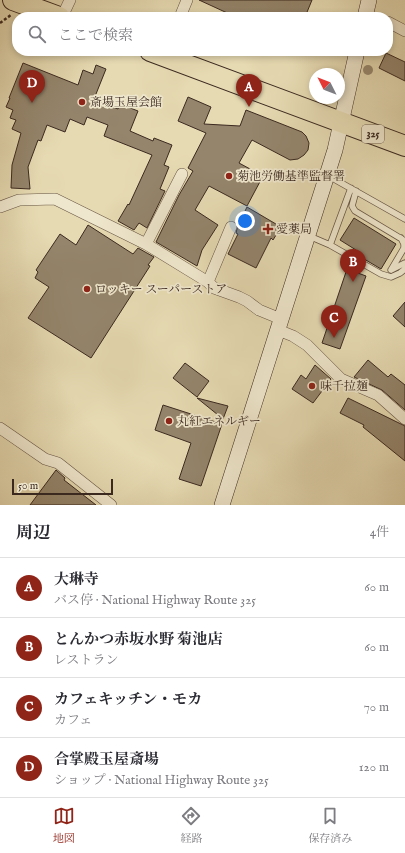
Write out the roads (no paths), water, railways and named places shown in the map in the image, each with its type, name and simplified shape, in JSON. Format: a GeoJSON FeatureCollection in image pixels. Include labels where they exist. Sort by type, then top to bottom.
{"type":"FeatureCollection","features":[{"type":"Feature","properties":{"kind":"highway"},"geometry":{"type":"LineString","coordinates":[[13,0],[45,12]]}},
{"type":"Feature","properties":{"kind":"highway","name":"325"},"geometry":{"type":"LineString","coordinates":[[169,56],[405,146]]}},
{"type":"Feature","properties":{"kind":"street"},"geometry":{"type":"LineString","coordinates":[[64,12],[70,0]]}},
{"type":"Feature","properties":{"kind":"street"},"geometry":{"type":"LineString","coordinates":[[182,12],[187,0]]}},
{"type":"Feature","properties":{"kind":"street"},"geometry":{"type":"LineString","coordinates":[[367,12],[369,0]]}},
{"type":"Feature","properties":{"kind":"street"},"geometry":{"type":"LineString","coordinates":[[393,25],[405,31]]}},
{"type":"Feature","properties":{"kind":"street"},"geometry":{"type":"LineString","coordinates":[[222,505],[335,150],[357,56]]}},
{"type":"Feature","properties":{"kind":"street"},"geometry":{"type":"LineString","coordinates":[[146,244],[182,174]]}},
{"type":"Feature","properties":{"kind":"street"},"geometry":{"type":"LineString","coordinates":[[0,207],[19,200],[55,199],[146,244],[208,282],[214,288],[248,301],[307,345],[341,379],[378,395],[405,419]]}},
{"type":"Feature","properties":{"kind":"street"},"geometry":{"type":"LineString","coordinates":[[208,282],[231,227]]}},
{"type":"Feature","properties":{"kind":"street"},"geometry":{"type":"LineString","coordinates":[[0,428],[45,458],[58,463],[111,505]]}},
{"type":"Feature","properties":{"kind":"lane"},"geometry":{"type":"LineString","coordinates":[[327,175],[405,219]]}},
{"type":"Feature","properties":{"kind":"lane"},"geometry":{"type":"LineString","coordinates":[[354,190],[352,206],[355,211],[403,239],[404,248],[391,270]]}},
{"type":"Feature","properties":{"kind":"lane"},"geometry":{"type":"LineString","coordinates":[[330,245],[354,190]]}},
{"type":"Feature","properties":{"kind":"lane"},"geometry":{"type":"LineString","coordinates":[[308,236],[330,245],[381,274],[391,277],[400,274],[405,269]]}},
{"type":"Feature","properties":{"kind":"lane"},"geometry":{"type":"LineString","coordinates":[[381,274],[405,263]]}},
{"type":"Feature","properties":{"kind":"place","name":"斎場玉屋会館"},"geometry":{"type":"Point","coordinates":[82,102]}},
{"type":"Feature","properties":{"kind":"place","name":"合掌殿玉屋斎場"},"geometry":{"type":"Point","coordinates":[32,103]}},
{"type":"Feature","properties":{"kind":"place","name":"大琳寺"},"geometry":{"type":"Point","coordinates":[249,107]}},
{"type":"Feature","properties":{"kind":"place","name":"菊池労働基準監督署"},"geometry":{"type":"Point","coordinates":[229,176]}},
{"type":"Feature","properties":{"kind":"place","name":"愛薬局"},"geometry":{"type":"Point","coordinates":[268,229]}},
{"type":"Feature","properties":{"kind":"place","name":"とんかつ赤坂水野 菊池店"},"geometry":{"type":"Point","coordinates":[353,282]}},
{"type":"Feature","properties":{"kind":"place","name":"ロッキー スーパーストア"},"geometry":{"type":"Point","coordinates":[87,289]}},
{"type":"Feature","properties":{"kind":"place","name":"カフェキッチン・モカ"},"geometry":{"type":"Point","coordinates":[334,338]}},
{"type":"Feature","properties":{"kind":"place","name":"味千拉麺"},"geometry":{"type":"Point","coordinates":[312,386]}},
{"type":"Feature","properties":{"kind":"place","name":"丸紅エネルギー"},"geometry":{"type":"Point","coordinates":[169,421]}}]}
